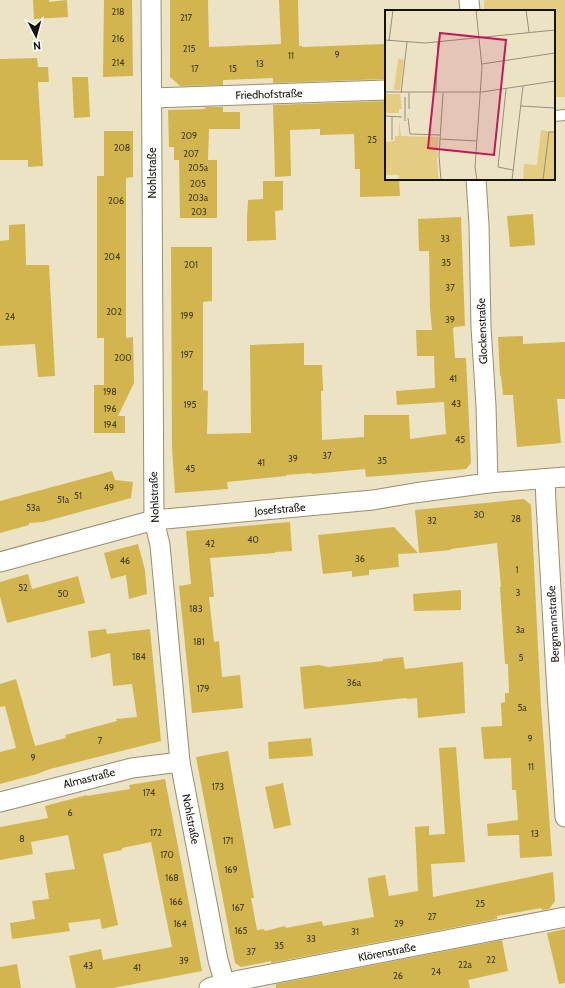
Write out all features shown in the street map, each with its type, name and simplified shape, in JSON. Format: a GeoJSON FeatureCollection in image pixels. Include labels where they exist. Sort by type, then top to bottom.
{"type":"FeatureCollection","features":[{"type":"Feature","properties":{"kind":"street","name":"Nohlstraße"},"geometry":{"type":"LineString","coordinates":[[151,0],[154,520],[160,546],[180,762],[218,960],[220,986]]}},
{"type":"Feature","properties":{"kind":"street"},"geometry":{"type":"LineString","coordinates":[[469,0],[470,10]]}},
{"type":"Feature","properties":{"kind":"street","name":"Friedhofstraße"},"geometry":{"type":"LineString","coordinates":[[152,98],[385,90]]}},
{"type":"Feature","properties":{"kind":"street","name":"Glockenstraße"},"geometry":{"type":"LineString","coordinates":[[476,180],[488,483]]}},
{"type":"Feature","properties":{"kind":"street","name":"Josefstraße"},"geometry":{"type":"LineString","coordinates":[[0,562],[154,520],[367,501],[488,483],[565,476]]}},
{"type":"Feature","properties":{"kind":"street","name":"Bergmannstraße"},"geometry":{"type":"LineString","coordinates":[[545,479],[565,817]]}},
{"type":"Feature","properties":{"kind":"street","name":"Almastraße"},"geometry":{"type":"LineString","coordinates":[[0,802],[132,768],[180,762]]}},
{"type":"Feature","properties":{"kind":"street","name":"Klörenstraße"},"geometry":{"type":"LineString","coordinates":[[220,986],[565,917]]}},
{"type":"Feature","properties":{"kind":"lane"},"geometry":{"type":"LineString","coordinates":[[555,116],[565,115]]}},
{"type":"Feature","properties":{"kind":"shaded area"},"geometry":{"type":"Polygon","coordinates":[[[484,0],[565,0],[565,97],[555,97],[555,10],[484,10],[484,0]]]}},
{"type":"Feature","properties":{"kind":"building"},"geometry":{"type":"Polygon","coordinates":[[[33,0],[49,0],[49,2],[67,0],[68,17],[34,19],[33,0]]]}},
{"type":"Feature","properties":{"kind":"building"},"geometry":{"type":"Polygon","coordinates":[[[104,0],[132,0],[133,76],[103,77],[104,0]]]}},
{"type":"Feature","properties":{"kind":"building"},"geometry":{"type":"Polygon","coordinates":[[[170,0],[208,0],[209,47],[281,44],[279,0],[298,0],[299,46],[385,44],[385,79],[273,83],[273,78],[223,80],[223,85],[180,86],[170,77],[170,0]]]}},
{"type":"Feature","properties":{"kind":"building"},"geometry":{"type":"Polygon","coordinates":[[[37,58],[38,67],[48,67],[49,82],[38,82],[43,166],[28,167],[28,160],[0,160],[0,59],[37,58]]]}},
{"type":"Feature","properties":{"kind":"building"},"geometry":{"type":"Polygon","coordinates":[[[72,77],[88,77],[90,117],[74,118],[72,77]]]}},
{"type":"Feature","properties":{"kind":"building"},"geometry":{"type":"Polygon","coordinates":[[[385,101],[385,180],[399,180],[400,196],[360,197],[360,169],[355,169],[354,134],[320,135],[320,129],[290,130],[291,176],[275,177],[273,105],[385,101]]]}},
{"type":"Feature","properties":{"kind":"building"},"geometry":{"type":"Polygon","coordinates":[[[204,107],[223,107],[223,112],[240,112],[240,129],[209,129],[208,160],[217,160],[217,218],[180,218],[179,160],[174,160],[174,147],[169,147],[168,110],[206,109],[204,107]]]}},
{"type":"Feature","properties":{"kind":"building"},"geometry":{"type":"Polygon","coordinates":[[[104,131],[133,131],[133,177],[126,178],[126,338],[133,337],[134,383],[118,416],[125,416],[125,433],[94,433],[94,385],[104,385],[104,338],[97,338],[97,176],[104,176],[104,131]]]}},
{"type":"Feature","properties":{"kind":"building"},"geometry":{"type":"Polygon","coordinates":[[[263,181],[283,181],[283,210],[275,211],[276,240],[247,241],[248,200],[263,199],[263,181]]]}},
{"type":"Feature","properties":{"kind":"building"},"geometry":{"type":"Polygon","coordinates":[[[533,214],[535,245],[510,247],[507,216],[533,214]]]}},
{"type":"Feature","properties":{"kind":"building"},"geometry":{"type":"Polygon","coordinates":[[[461,217],[465,326],[453,328],[455,358],[466,358],[471,463],[466,469],[366,477],[365,469],[286,475],[227,482],[228,489],[175,493],[172,448],[171,247],[212,247],[212,301],[203,302],[203,390],[208,391],[207,434],[251,433],[250,345],[304,343],[304,365],[322,365],[322,440],[364,437],[364,415],[409,415],[410,439],[446,434],[444,402],[397,405],[396,391],[435,388],[434,356],[417,356],[416,330],[432,330],[429,251],[419,251],[418,219],[461,217]]]}},
{"type":"Feature","properties":{"kind":"building"},"geometry":{"type":"Polygon","coordinates":[[[25,224],[26,265],[49,265],[55,376],[38,377],[35,344],[0,346],[0,241],[9,240],[9,225],[25,224]]]}},
{"type":"Feature","properties":{"kind":"building"},"geometry":{"type":"Polygon","coordinates":[[[523,336],[523,344],[565,342],[565,399],[557,399],[561,443],[517,447],[513,395],[503,395],[500,376],[498,337],[523,336]]]}},
{"type":"Feature","properties":{"kind":"building"},"geometry":{"type":"Polygon","coordinates":[[[112,471],[115,480],[133,482],[131,498],[43,522],[29,523],[29,525],[0,533],[0,501],[112,471]]]}},
{"type":"Feature","properties":{"kind":"building"},"geometry":{"type":"Polygon","coordinates":[[[524,499],[531,505],[541,706],[552,856],[520,858],[519,835],[488,836],[487,824],[518,820],[516,790],[512,790],[511,758],[484,759],[481,727],[502,726],[501,703],[505,702],[505,693],[509,693],[508,664],[505,664],[497,543],[419,553],[415,510],[524,499]]]}},
{"type":"Feature","properties":{"kind":"building"},"geometry":{"type":"Polygon","coordinates":[[[290,522],[292,551],[210,558],[214,597],[209,597],[214,642],[219,641],[222,677],[240,675],[243,708],[192,713],[179,586],[191,584],[186,531],[290,522]]]}},
{"type":"Feature","properties":{"kind":"building"},"geometry":{"type":"Polygon","coordinates":[[[394,527],[418,553],[398,554],[399,567],[369,570],[369,575],[352,577],[352,571],[323,574],[318,535],[394,527]]]}},
{"type":"Feature","properties":{"kind":"building"},"geometry":{"type":"Polygon","coordinates":[[[138,544],[145,570],[147,594],[129,599],[126,575],[111,579],[104,553],[138,544]]]}},
{"type":"Feature","properties":{"kind":"building"},"geometry":{"type":"Polygon","coordinates":[[[28,574],[32,589],[78,576],[85,603],[7,623],[0,596],[0,582],[28,574]]]}},
{"type":"Feature","properties":{"kind":"building"},"geometry":{"type":"Polygon","coordinates":[[[461,590],[461,610],[414,611],[413,594],[461,590]]]}},
{"type":"Feature","properties":{"kind":"building"},"geometry":{"type":"Polygon","coordinates":[[[106,629],[107,634],[150,629],[161,741],[50,769],[0,784],[0,752],[16,748],[5,706],[0,707],[0,684],[16,679],[35,746],[66,738],[65,735],[117,721],[116,719],[137,717],[132,684],[113,686],[110,653],[91,658],[88,631],[106,629]]]}},
{"type":"Feature","properties":{"kind":"building"},"geometry":{"type":"Polygon","coordinates":[[[403,657],[405,669],[463,662],[465,713],[418,718],[417,698],[304,709],[300,667],[319,665],[328,667],[383,661],[383,659],[403,657]]]}},
{"type":"Feature","properties":{"kind":"building"},"geometry":{"type":"Polygon","coordinates":[[[311,738],[313,756],[269,759],[268,742],[311,738]]]}},
{"type":"Feature","properties":{"kind":"building"},"geometry":{"type":"Polygon","coordinates":[[[456,747],[465,862],[431,864],[433,897],[553,872],[555,901],[549,909],[542,910],[541,908],[497,916],[497,919],[271,963],[271,961],[241,967],[235,963],[196,757],[228,751],[254,898],[251,898],[257,930],[264,929],[265,931],[285,926],[286,928],[322,921],[323,926],[374,917],[368,878],[385,875],[389,896],[418,891],[415,827],[429,826],[429,835],[445,834],[439,748],[456,747]]]}},
{"type":"Feature","properties":{"kind":"building"},"geometry":{"type":"Polygon","coordinates":[[[165,779],[202,971],[113,988],[76,988],[69,956],[101,949],[103,960],[172,947],[151,842],[122,848],[122,850],[103,854],[118,925],[102,929],[100,919],[68,923],[70,931],[12,939],[10,923],[35,919],[32,901],[49,899],[45,873],[75,869],[68,835],[31,842],[33,854],[0,860],[0,827],[48,818],[45,806],[87,795],[130,789],[129,785],[165,779]]]}},
{"type":"Feature","properties":{"kind":"building"},"geometry":{"type":"Polygon","coordinates":[[[283,783],[291,825],[274,829],[265,787],[283,783]]]}},
{"type":"Feature","properties":{"kind":"building"},"geometry":{"type":"Polygon","coordinates":[[[565,929],[565,983],[559,984],[547,933],[565,929]]]}},
{"type":"Feature","properties":{"kind":"building"},"geometry":{"type":"Polygon","coordinates":[[[502,940],[508,971],[468,980],[470,988],[276,988],[276,984],[502,940]]]}},
{"type":"Feature","properties":{"kind":"building"},"geometry":{"type":"Polygon","coordinates":[[[17,964],[21,988],[0,988],[0,967],[17,964]]]}}]}
